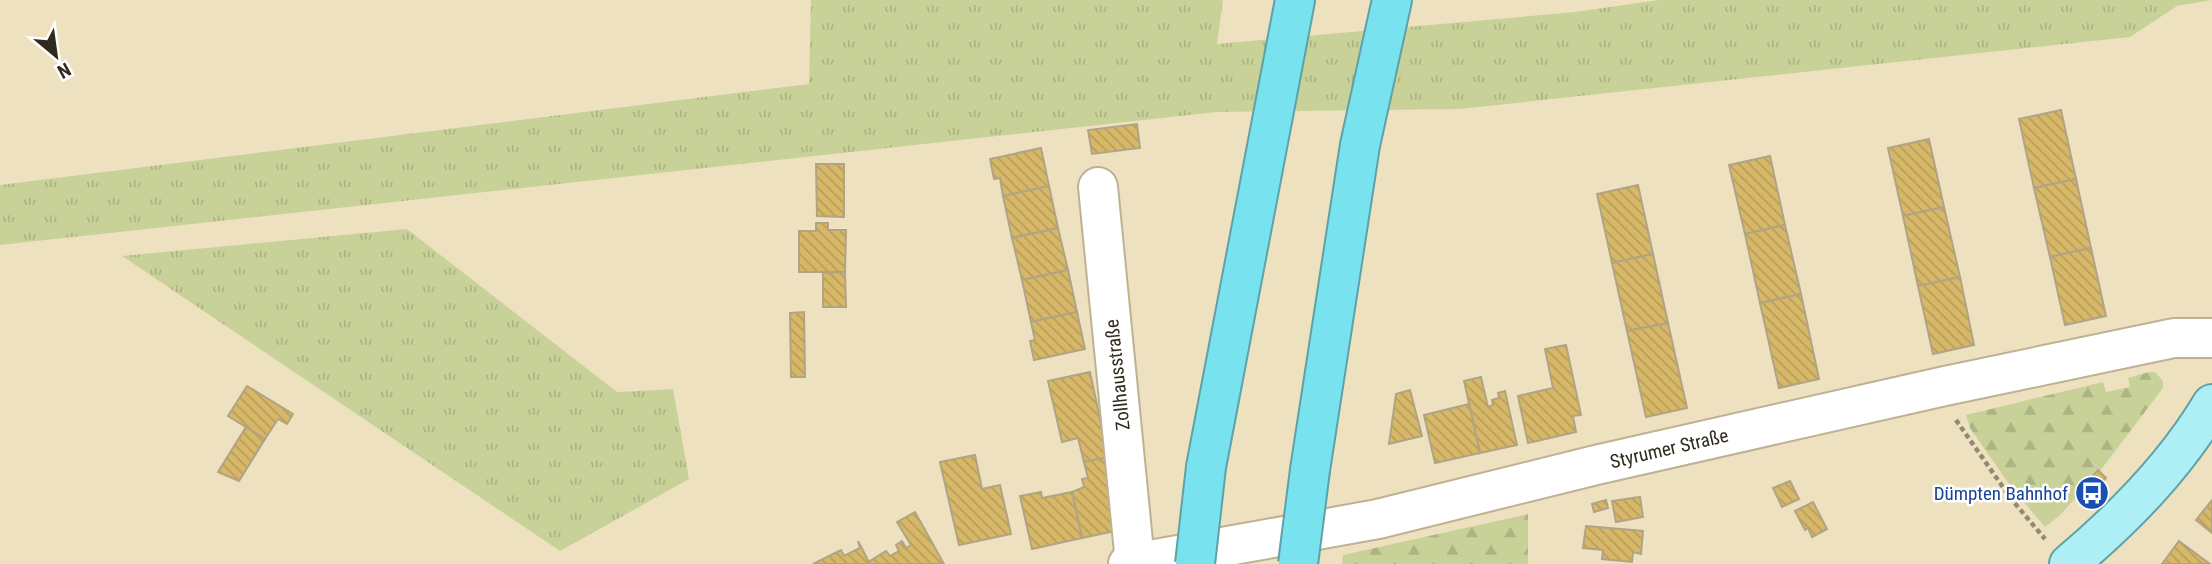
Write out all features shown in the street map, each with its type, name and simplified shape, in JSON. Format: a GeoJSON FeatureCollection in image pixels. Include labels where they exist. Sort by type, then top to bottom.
{"type":"FeatureCollection","features":[{"type":"Feature","properties":{"kind":"highway"},"geometry":{"type":"LineString","coordinates":[[1195,564],[1206,467],[1294,5]]}},
{"type":"Feature","properties":{"kind":"highway"},"geometry":{"type":"LineString","coordinates":[[1298,564],[1360,145],[1389,11]]}},
{"type":"Feature","properties":{"kind":"main road"},"geometry":{"type":"LineString","coordinates":[[2059,554],[2131,509],[2194,433],[2212,404]]}},
{"type":"Feature","properties":{"kind":"street","name":"Zollhausstraße"},"geometry":{"type":"LineString","coordinates":[[1098,187],[1131,563]]}},
{"type":"Feature","properties":{"kind":"street","name":"Styrumer Straße"},"geometry":{"type":"LineString","coordinates":[[1131,563],[1378,519],[1596,465],[1944,386],[2174,338],[2212,338]]}},
{"type":"Feature","properties":{"kind":"path"},"geometry":{"type":"LineString","coordinates":[[1944,386],[1954,417],[2012,500],[2059,554]]}},
{"type":"Feature","properties":{"kind":"green space"},"geometry":{"type":"Polygon","coordinates":[[[811,0],[1223,0],[1217,44],[1575,12],[1659,0],[2212,0],[2177,6],[2130,37],[1460,109],[1217,112],[0,245],[0,185],[809,84],[811,0]]]}},
{"type":"Feature","properties":{"kind":"green space"},"geometry":{"type":"Polygon","coordinates":[[[407,229],[617,392],[673,389],[689,479],[560,551],[122,256],[407,229]]]}},
{"type":"Feature","properties":{"kind":"green space"},"geometry":{"type":"Polygon","coordinates":[[[2155,372],[2163,381],[2163,388],[2100,471],[2097,469],[2082,485],[2085,488],[2045,527],[2011,487],[1970,428],[1966,415],[2103,382],[2106,392],[2130,387],[2128,378],[2155,372]]]}},
{"type":"Feature","properties":{"kind":"green space"},"geometry":{"type":"Polygon","coordinates":[[[1528,514],[1528,564],[1342,564],[1343,555],[1528,514]]]}},
{"type":"Feature","properties":{"kind":"building"},"geometry":{"type":"Polygon","coordinates":[[[2061,110],[2076,179],[2034,188],[2019,119],[2061,110]]]}},
{"type":"Feature","properties":{"kind":"building"},"geometry":{"type":"Polygon","coordinates":[[[1137,124],[1140,148],[1092,154],[1088,130],[1137,124]]]}},
{"type":"Feature","properties":{"kind":"building"},"geometry":{"type":"Polygon","coordinates":[[[1929,139],[1944,207],[1903,216],[1888,148],[1929,139]]]}},
{"type":"Feature","properties":{"kind":"building"},"geometry":{"type":"Polygon","coordinates":[[[1041,148],[1049,186],[1003,196],[1000,178],[994,179],[990,159],[1041,148]]]}},
{"type":"Feature","properties":{"kind":"building"},"geometry":{"type":"Polygon","coordinates":[[[1770,156],[1785,225],[1745,234],[1729,165],[1770,156]]]}},
{"type":"Feature","properties":{"kind":"building"},"geometry":{"type":"Polygon","coordinates":[[[816,164],[844,164],[844,217],[817,216],[816,164]]]}},
{"type":"Feature","properties":{"kind":"building"},"geometry":{"type":"Polygon","coordinates":[[[2076,179],[2091,248],[2050,257],[2034,188],[2076,179]]]}},
{"type":"Feature","properties":{"kind":"building"},"geometry":{"type":"Polygon","coordinates":[[[1638,185],[1653,254],[1612,263],[1597,194],[1638,185]]]}},
{"type":"Feature","properties":{"kind":"building"},"geometry":{"type":"Polygon","coordinates":[[[1049,186],[1058,228],[1012,238],[1003,196],[1049,186]]]}},
{"type":"Feature","properties":{"kind":"building"},"geometry":{"type":"Polygon","coordinates":[[[1944,207],[1960,277],[1918,286],[1903,216],[1944,207]]]}},
{"type":"Feature","properties":{"kind":"building"},"geometry":{"type":"Polygon","coordinates":[[[816,223],[828,223],[828,230],[846,230],[845,272],[799,272],[799,231],[816,231],[816,223]]]}},
{"type":"Feature","properties":{"kind":"building"},"geometry":{"type":"Polygon","coordinates":[[[1785,225],[1801,294],[1760,303],[1745,234],[1785,225]]]}},
{"type":"Feature","properties":{"kind":"building"},"geometry":{"type":"Polygon","coordinates":[[[1058,228],[1068,270],[1022,280],[1012,238],[1058,228]]]}},
{"type":"Feature","properties":{"kind":"building"},"geometry":{"type":"Polygon","coordinates":[[[2091,248],[2106,316],[2065,325],[2050,257],[2091,248]]]}},
{"type":"Feature","properties":{"kind":"building"},"geometry":{"type":"Polygon","coordinates":[[[1653,254],[1668,323],[1627,331],[1612,263],[1653,254]]]}},
{"type":"Feature","properties":{"kind":"building"},"geometry":{"type":"Polygon","coordinates":[[[1068,270],[1077,312],[1031,322],[1022,280],[1068,270]]]}},
{"type":"Feature","properties":{"kind":"building"},"geometry":{"type":"Polygon","coordinates":[[[845,272],[846,307],[823,307],[823,273],[845,272]]]}},
{"type":"Feature","properties":{"kind":"building"},"geometry":{"type":"Polygon","coordinates":[[[1960,277],[1974,345],[1933,354],[1918,286],[1960,277]]]}},
{"type":"Feature","properties":{"kind":"building"},"geometry":{"type":"Polygon","coordinates":[[[1801,294],[1819,379],[1779,388],[1760,303],[1801,294]]]}},
{"type":"Feature","properties":{"kind":"building"},"geometry":{"type":"Polygon","coordinates":[[[804,312],[805,377],[791,377],[790,313],[804,312]]]}},
{"type":"Feature","properties":{"kind":"building"},"geometry":{"type":"Polygon","coordinates":[[[1077,312],[1085,349],[1034,360],[1030,341],[1035,340],[1031,322],[1077,312]]]}},
{"type":"Feature","properties":{"kind":"building"},"geometry":{"type":"Polygon","coordinates":[[[1668,323],[1687,408],[1646,417],[1627,331],[1668,323]]]}},
{"type":"Feature","properties":{"kind":"building"},"geometry":{"type":"Polygon","coordinates":[[[1566,345],[1581,415],[1573,416],[1576,432],[1528,443],[1518,396],[1553,388],[1545,349],[1566,345]]]}},
{"type":"Feature","properties":{"kind":"building"},"geometry":{"type":"Polygon","coordinates":[[[1090,372],[1108,457],[1084,462],[1078,438],[1062,442],[1048,381],[1090,372]]]}},
{"type":"Feature","properties":{"kind":"building"},"geometry":{"type":"Polygon","coordinates":[[[1481,377],[1488,407],[1493,405],[1492,400],[1499,398],[1498,393],[1505,391],[1517,445],[1480,453],[1464,381],[1481,377]]]}},
{"type":"Feature","properties":{"kind":"building"},"geometry":{"type":"Polygon","coordinates":[[[247,386],[293,414],[287,424],[278,419],[265,439],[228,416],[247,386]]]}},
{"type":"Feature","properties":{"kind":"building"},"geometry":{"type":"Polygon","coordinates":[[[1410,390],[1422,436],[1389,444],[1396,394],[1410,390]]]}},
{"type":"Feature","properties":{"kind":"building"},"geometry":{"type":"Polygon","coordinates":[[[1469,404],[1480,453],[1435,463],[1424,415],[1469,404]]]}},
{"type":"Feature","properties":{"kind":"building"},"geometry":{"type":"Polygon","coordinates":[[[246,427],[265,439],[239,481],[218,472],[246,427]]]}},
{"type":"Feature","properties":{"kind":"building"},"geometry":{"type":"Polygon","coordinates":[[[975,455],[982,489],[1000,485],[1011,534],[959,545],[940,462],[975,455]]]}},
{"type":"Feature","properties":{"kind":"building"},"geometry":{"type":"Polygon","coordinates":[[[1108,457],[1124,529],[1082,538],[1072,492],[1084,487],[1082,479],[1088,478],[1084,462],[1108,457]]]}},
{"type":"Feature","properties":{"kind":"building"},"geometry":{"type":"Polygon","coordinates":[[[2098,470],[2106,478],[2092,493],[2084,485],[2098,470]]]}},
{"type":"Feature","properties":{"kind":"building"},"geometry":{"type":"Polygon","coordinates":[[[1790,481],[1799,499],[1782,507],[1773,488],[1790,481]]]}},
{"type":"Feature","properties":{"kind":"building"},"geometry":{"type":"Polygon","coordinates":[[[1041,492],[1042,498],[1072,492],[1082,538],[1032,549],[1020,496],[1041,492]]]}},
{"type":"Feature","properties":{"kind":"building"},"geometry":{"type":"Polygon","coordinates":[[[1640,497],[1643,517],[1616,522],[1612,501],[1640,497]]]}},
{"type":"Feature","properties":{"kind":"building"},"geometry":{"type":"Polygon","coordinates":[[[1606,500],[1608,508],[1594,512],[1592,504],[1606,500]]]}},
{"type":"Feature","properties":{"kind":"building"},"geometry":{"type":"Polygon","coordinates":[[[2212,500],[2212,533],[2196,520],[2212,500]]]}},
{"type":"Feature","properties":{"kind":"building"},"geometry":{"type":"Polygon","coordinates":[[[1813,502],[1827,529],[1812,537],[1795,511],[1813,502]]]}},
{"type":"Feature","properties":{"kind":"building"},"geometry":{"type":"Polygon","coordinates":[[[915,512],[944,564],[871,564],[870,561],[886,551],[890,556],[899,551],[896,545],[902,541],[906,548],[911,545],[897,522],[915,512]]]}},
{"type":"Feature","properties":{"kind":"building"},"geometry":{"type":"Polygon","coordinates":[[[1586,526],[1643,531],[1641,554],[1633,552],[1632,562],[1602,559],[1603,550],[1583,548],[1586,526]]]}},
{"type":"Feature","properties":{"kind":"building"},"geometry":{"type":"Polygon","coordinates":[[[858,541],[870,564],[813,564],[841,550],[844,556],[860,548],[858,541]]]}},
{"type":"Feature","properties":{"kind":"building"},"geometry":{"type":"Polygon","coordinates":[[[2179,541],[2210,564],[2162,564],[2179,541]]]}},
{"type":"Feature","properties":{"kind":"place","name":"Dümpten Bahnhof"},"geometry":{"type":"Point","coordinates":[2092,493]}}]}
